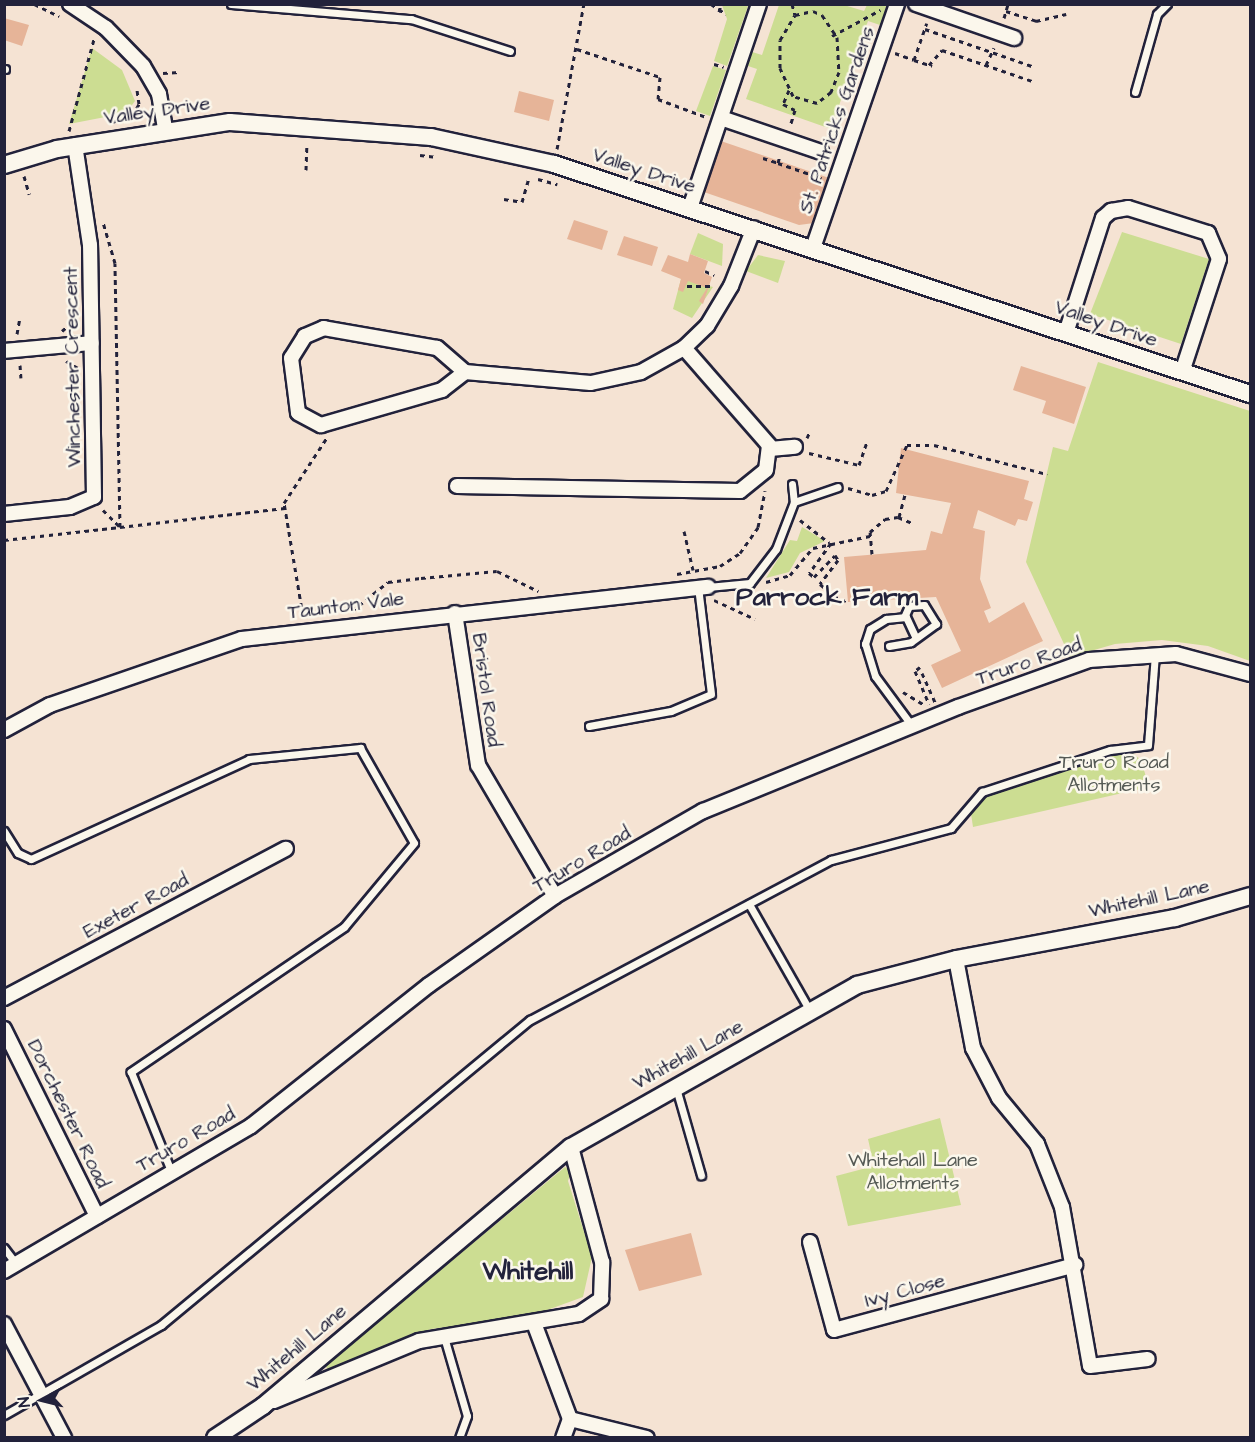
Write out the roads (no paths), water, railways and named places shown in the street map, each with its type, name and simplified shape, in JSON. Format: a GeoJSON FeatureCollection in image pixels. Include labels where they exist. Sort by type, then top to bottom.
{"type":"FeatureCollection","features":[{"type":"Feature","properties":{"kind":"street"},"geometry":{"type":"LineString","coordinates":[[70,4],[106,28],[143,66],[159,94],[165,129]]}},
{"type":"Feature","properties":{"kind":"street"},"geometry":{"type":"LineString","coordinates":[[690,208],[716,118],[759,4]]}},
{"type":"Feature","properties":{"kind":"street","name":"St. Patricks Gardens"},"geometry":{"type":"LineString","coordinates":[[813,248],[897,4]]}},
{"type":"Feature","properties":{"kind":"street"},"geometry":{"type":"LineString","coordinates":[[916,4],[1014,38]]}},
{"type":"Feature","properties":{"kind":"street"},"geometry":{"type":"LineString","coordinates":[[716,118],[821,152]]}},
{"type":"Feature","properties":{"kind":"street","name":"Valley Drive"},"geometry":{"type":"LineString","coordinates":[[4,165],[74,135],[230,122],[300,123],[431,137],[554,164],[754,228],[1251,394]]}},
{"type":"Feature","properties":{"kind":"street","name":"Winchester Crescent"},"geometry":{"type":"LineString","coordinates":[[4,514],[70,507],[94,497],[89,236],[74,135]]}},
{"type":"Feature","properties":{"kind":"street"},"geometry":{"type":"LineString","coordinates":[[1066,333],[1102,218],[1110,211],[1128,208],[1208,233],[1219,259],[1182,372]]}},
{"type":"Feature","properties":{"kind":"street"},"geometry":{"type":"LineString","coordinates":[[465,372],[442,390],[340,416],[321,425],[298,413],[291,358],[305,336],[324,328],[436,348],[465,372],[591,383],[640,372],[684,348],[707,326],[731,286],[754,228]]}},
{"type":"Feature","properties":{"kind":"street"},"geometry":{"type":"LineString","coordinates":[[4,351],[92,343]]}},
{"type":"Feature","properties":{"kind":"street"},"geometry":{"type":"LineString","coordinates":[[684,348],[770,449],[799,449]]}},
{"type":"Feature","properties":{"kind":"street"},"geometry":{"type":"LineString","coordinates":[[457,486],[733,493],[765,471],[770,449]]}},
{"type":"Feature","properties":{"kind":"street","name":"Taunton Vale"},"geometry":{"type":"LineString","coordinates":[[4,730],[50,705],[160,664],[242,639],[455,613],[702,591]]}},
{"type":"Feature","properties":{"kind":"street","name":"Bristol Road"},"geometry":{"type":"LineString","coordinates":[[455,613],[478,765],[555,896]]}},
{"type":"Feature","properties":{"kind":"street","name":"Truro Road"},"geometry":{"type":"LineString","coordinates":[[10,1267],[251,1126],[429,985],[555,896],[703,812],[912,726],[1082,662],[1155,652],[1202,658],[1251,674]]}},
{"type":"Feature","properties":{"kind":"street","name":"Exeter Road"},"geometry":{"type":"LineString","coordinates":[[4,998],[286,849]]}},
{"type":"Feature","properties":{"kind":"street","name":"Whitehill Lane"},"geometry":{"type":"LineString","coordinates":[[215,1437],[263,1406],[571,1147],[676,1085],[857,985],[956,959],[1175,918],[1251,896]]}},
{"type":"Feature","properties":{"kind":"street"},"geometry":{"type":"LineString","coordinates":[[956,959],[973,1048],[999,1098],[1037,1144],[1062,1207],[1075,1265],[1090,1366],[1148,1359]]}},
{"type":"Feature","properties":{"kind":"street","name":"Dorchester Road"},"geometry":{"type":"LineString","coordinates":[[4,1029],[97,1216]]}},
{"type":"Feature","properties":{"kind":"street"},"geometry":{"type":"LineString","coordinates":[[263,1406],[374,1356],[443,1334],[534,1323],[579,1314],[601,1299],[602,1262],[571,1147]]}},
{"type":"Feature","properties":{"kind":"street","name":"Ivy Close"},"geometry":{"type":"LineString","coordinates":[[810,1242],[834,1330],[1075,1265]]}},
{"type":"Feature","properties":{"kind":"street"},"geometry":{"type":"LineString","coordinates":[[534,1323],[570,1419],[563,1437]]}},
{"type":"Feature","properties":{"kind":"street"},"geometry":{"type":"LineString","coordinates":[[4,1324],[64,1437]]}},
{"type":"Feature","properties":{"kind":"street"},"geometry":{"type":"LineString","coordinates":[[570,1419],[647,1437]]}},
{"type":"Feature","properties":{"kind":"lane"},"geometry":{"type":"LineString","coordinates":[[231,4],[411,19],[510,51]]}},
{"type":"Feature","properties":{"kind":"lane"},"geometry":{"type":"LineString","coordinates":[[1135,92],[1157,14],[1167,4]]}},
{"type":"Feature","properties":{"kind":"lane"},"geometry":{"type":"LineString","coordinates":[[589,726],[670,711],[711,694],[702,591],[750,584],[780,542],[794,502],[792,484]]}},
{"type":"Feature","properties":{"kind":"lane"},"geometry":{"type":"LineString","coordinates":[[794,502],[838,487]]}},
{"type":"Feature","properties":{"kind":"lane"},"geometry":{"type":"LineString","coordinates":[[889,646],[907,643],[935,625],[927,607],[909,606],[904,617]]}},
{"type":"Feature","properties":{"kind":"lane"},"geometry":{"type":"LineString","coordinates":[[904,617],[915,636]]}},
{"type":"Feature","properties":{"kind":"lane"},"geometry":{"type":"LineString","coordinates":[[904,617],[877,622],[866,648],[875,676],[912,726]]}},
{"type":"Feature","properties":{"kind":"lane"},"geometry":{"type":"LineString","coordinates":[[4,1415],[42,1396],[161,1325],[530,1020],[831,860],[951,828],[976,796],[991,788],[1110,750],[1148,745],[1155,652]]}},
{"type":"Feature","properties":{"kind":"lane"},"geometry":{"type":"LineString","coordinates":[[4,831],[18,853],[31,859],[249,759],[360,748],[414,843],[344,927],[131,1072],[171,1171]]}},
{"type":"Feature","properties":{"kind":"lane"},"geometry":{"type":"LineString","coordinates":[[749,904],[810,1011]]}},
{"type":"Feature","properties":{"kind":"lane"},"geometry":{"type":"LineString","coordinates":[[676,1085],[701,1175]]}},
{"type":"Feature","properties":{"kind":"lane"},"geometry":{"type":"LineString","coordinates":[[4,1248],[10,1267]]}},
{"type":"Feature","properties":{"kind":"lane"},"geometry":{"type":"LineString","coordinates":[[443,1334],[466,1407],[459,1437]]}},
{"type":"Feature","properties":{"kind":"district","name":"Parrock Farm"},"geometry":{"type":"Point","coordinates":[827,598]}},
{"type":"Feature","properties":{"kind":"district","name":"Whitehill"},"geometry":{"type":"Point","coordinates":[528,1272]}},
{"type":"Feature","properties":{"kind":"park label","name":"Truro Road Allotments"},"geometry":{"type":"Point","coordinates":[1114,774]}},
{"type":"Feature","properties":{"kind":"park label","name":"Whitehall Lane Allotments"},"geometry":{"type":"Point","coordinates":[913,1172]}}]}
